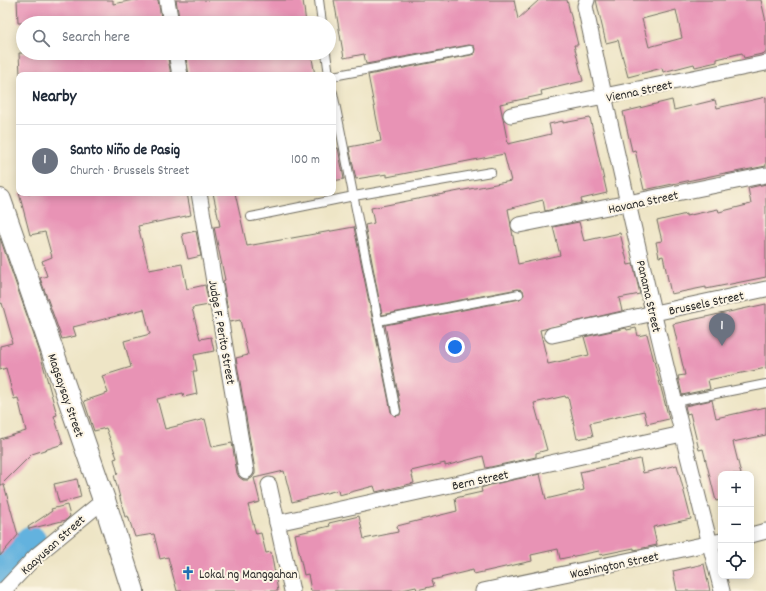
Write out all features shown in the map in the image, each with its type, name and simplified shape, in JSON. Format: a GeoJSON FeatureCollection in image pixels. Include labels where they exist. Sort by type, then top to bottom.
{"type":"FeatureCollection","features":[{"type":"Feature","properties":{"kind":"street"},"geometry":{"type":"LineString","coordinates":[[167,0],[170,16]]}},
{"type":"Feature","properties":{"kind":"street","name":"Panama Street"},"geometry":{"type":"LineString","coordinates":[[586,0],[585,6],[604,97],[682,434],[715,542],[722,591]]}},
{"type":"Feature","properties":{"kind":"street"},"geometry":{"type":"LineString","coordinates":[[177,60],[179,72]]}},
{"type":"Feature","properties":{"kind":"street","name":"Vienna Street"},"geometry":{"type":"LineString","coordinates":[[511,115],[766,63]]}},
{"type":"Feature","properties":{"kind":"street","name":"Havana Street"},"geometry":{"type":"LineString","coordinates":[[519,225],[629,204],[766,175]]}},
{"type":"Feature","properties":{"kind":"street","name":"Judge F. Perito Street"},"geometry":{"type":"LineString","coordinates":[[200,196],[246,471]]}},
{"type":"Feature","properties":{"kind":"street","name":"Magsaysay Street"},"geometry":{"type":"LineString","coordinates":[[0,200],[104,500],[133,591]]}},
{"type":"Feature","properties":{"kind":"street","name":"Brussels Street"},"geometry":{"type":"LineString","coordinates":[[552,335],[766,289]]}},
{"type":"Feature","properties":{"kind":"street","name":"Bern Street"},"geometry":{"type":"LineString","coordinates":[[277,524],[682,434]]}},
{"type":"Feature","properties":{"kind":"street"},"geometry":{"type":"LineString","coordinates":[[269,485],[292,591]]}},
{"type":"Feature","properties":{"kind":"street","name":"Kaayusan Street"},"geometry":{"type":"LineString","coordinates":[[10,588],[37,556],[104,500]]}},
{"type":"Feature","properties":{"kind":"street"},"geometry":{"type":"LineString","coordinates":[[754,534],[766,531]]}},
{"type":"Feature","properties":{"kind":"street","name":"Washington Street"},"geometry":{"type":"LineString","coordinates":[[483,591],[715,542]]}},
{"type":"Feature","properties":{"kind":"lane"},"geometry":{"type":"LineString","coordinates":[[319,0],[321,16]]}},
{"type":"Feature","properties":{"kind":"lane"},"geometry":{"type":"LineString","coordinates":[[336,75],[470,50]]}},
{"type":"Feature","properties":{"kind":"lane"},"geometry":{"type":"LineString","coordinates":[[327,60],[329,72]]}},
{"type":"Feature","properties":{"kind":"lane"},"geometry":{"type":"LineString","coordinates":[[336,108],[396,411]]}},
{"type":"Feature","properties":{"kind":"lane"},"geometry":{"type":"LineString","coordinates":[[251,217],[354,196],[491,172]]}},
{"type":"Feature","properties":{"kind":"lane"},"geometry":{"type":"LineString","coordinates":[[378,321],[519,294]]}},
{"type":"Feature","properties":{"kind":"lane"},"geometry":{"type":"LineString","coordinates":[[675,402],[766,384]]}},
{"type":"Feature","properties":{"kind":"building"},"geometry":{"type":"Polygon","coordinates":[[[17,0],[113,0],[113,4],[134,0],[158,0],[161,16],[18,16],[17,0]]]}},
{"type":"Feature","properties":{"kind":"building"},"geometry":{"type":"Polygon","coordinates":[[[176,0],[303,0],[305,16],[179,16],[176,0]]]}},
{"type":"Feature","properties":{"kind":"building"},"geometry":{"type":"Polygon","coordinates":[[[334,0],[514,0],[518,19],[539,0],[567,0],[578,45],[574,45],[583,81],[541,91],[542,95],[500,104],[508,144],[551,134],[549,124],[590,118],[607,193],[581,199],[582,203],[545,211],[543,200],[508,209],[518,264],[560,255],[553,227],[579,222],[584,241],[620,233],[628,265],[633,264],[640,294],[619,298],[622,311],[540,330],[548,364],[589,355],[584,337],[626,328],[627,330],[636,328],[638,336],[647,334],[669,419],[647,424],[644,411],[590,423],[593,436],[577,439],[568,397],[566,398],[565,396],[534,403],[547,450],[536,453],[536,457],[486,468],[483,456],[445,466],[445,463],[411,471],[414,483],[376,492],[374,486],[339,495],[338,490],[292,502],[284,471],[254,478],[260,502],[248,505],[256,534],[261,533],[266,553],[271,552],[278,591],[177,591],[168,557],[160,559],[154,534],[135,537],[128,516],[125,517],[114,475],[118,474],[114,459],[117,458],[106,428],[94,431],[84,401],[108,393],[102,376],[131,367],[124,341],[150,334],[144,309],[73,327],[76,336],[62,339],[40,278],[47,276],[42,261],[52,257],[45,232],[30,235],[20,196],[188,196],[191,215],[138,226],[149,270],[182,264],[187,289],[205,285],[209,305],[192,308],[200,339],[211,337],[214,351],[194,355],[197,371],[193,371],[197,394],[184,397],[183,393],[157,399],[165,429],[205,419],[212,447],[232,443],[237,473],[243,480],[248,480],[255,474],[255,470],[236,358],[248,355],[240,320],[230,322],[229,318],[223,281],[225,280],[214,227],[220,226],[214,196],[236,196],[247,246],[354,227],[391,412],[395,416],[400,415],[401,410],[385,325],[520,299],[524,295],[523,290],[518,289],[382,315],[365,225],[374,223],[371,208],[511,181],[504,154],[387,177],[387,174],[356,179],[349,147],[381,141],[368,75],[471,55],[474,54],[475,49],[474,46],[469,45],[366,64],[364,54],[344,58],[334,0]]]}},
{"type":"Feature","properties":{"kind":"building"},"geometry":{"type":"Polygon","coordinates":[[[596,0],[761,0],[766,22],[766,53],[744,58],[742,53],[717,59],[717,62],[695,67],[694,64],[663,72],[662,68],[628,77],[618,40],[606,43],[596,0]],[[676,10],[642,19],[649,47],[682,38],[676,10]]]}},
{"type":"Feature","properties":{"kind":"building"},"geometry":{"type":"Polygon","coordinates":[[[19,60],[168,60],[170,72],[20,72],[19,60]]]}},
{"type":"Feature","properties":{"kind":"building"},"geometry":{"type":"Polygon","coordinates":[[[186,60],[312,60],[314,72],[188,72],[186,60]]]}},
{"type":"Feature","properties":{"kind":"building"},"geometry":{"type":"Polygon","coordinates":[[[766,97],[766,166],[644,190],[635,150],[632,151],[623,112],[672,100],[674,110],[715,100],[717,108],[766,97]]]}},
{"type":"Feature","properties":{"kind":"building"},"geometry":{"type":"Polygon","coordinates":[[[336,148],[338,148],[344,179],[336,180],[336,148]]]}},
{"type":"Feature","properties":{"kind":"building"},"geometry":{"type":"Polygon","coordinates":[[[766,184],[766,277],[706,289],[706,287],[671,294],[663,256],[659,257],[656,242],[662,241],[657,221],[686,214],[686,216],[718,209],[719,212],[751,204],[748,188],[766,184]]]}},
{"type":"Feature","properties":{"kind":"building"},"geometry":{"type":"Polygon","coordinates":[[[196,231],[201,256],[188,259],[182,234],[196,231]]]}},
{"type":"Feature","properties":{"kind":"building"},"geometry":{"type":"Polygon","coordinates":[[[0,238],[39,350],[57,415],[54,416],[63,444],[32,454],[1,485],[4,485],[18,535],[0,556],[0,439],[26,431],[18,398],[14,399],[6,368],[0,370],[0,346],[12,343],[12,338],[2,303],[0,304],[0,238]]]}},
{"type":"Feature","properties":{"kind":"building"},"geometry":{"type":"Polygon","coordinates":[[[766,304],[766,368],[708,380],[710,389],[682,395],[678,376],[685,375],[673,324],[766,304]]]}},
{"type":"Feature","properties":{"kind":"building"},"geometry":{"type":"Polygon","coordinates":[[[712,400],[716,418],[766,407],[766,435],[733,442],[740,471],[718,471],[718,501],[716,501],[703,449],[699,450],[690,413],[687,414],[685,406],[712,400]]]}},
{"type":"Feature","properties":{"kind":"building"},"geometry":{"type":"Polygon","coordinates":[[[640,459],[643,473],[677,465],[691,519],[653,527],[657,545],[600,555],[599,551],[560,559],[558,549],[531,555],[532,561],[474,574],[473,570],[432,580],[434,586],[417,590],[416,587],[398,591],[311,591],[308,574],[304,575],[295,534],[330,526],[329,523],[359,516],[364,539],[398,532],[397,526],[457,511],[455,498],[482,492],[481,488],[490,485],[540,474],[546,499],[584,490],[580,472],[640,459]]]}},
{"type":"Feature","properties":{"kind":"building"},"geometry":{"type":"Polygon","coordinates":[[[77,479],[81,497],[59,503],[54,484],[77,479]]]}},
{"type":"Feature","properties":{"kind":"building"},"geometry":{"type":"Polygon","coordinates":[[[67,505],[70,516],[66,520],[29,529],[28,527],[52,511],[51,509],[67,505]]]}},
{"type":"Feature","properties":{"kind":"building"},"geometry":{"type":"Polygon","coordinates":[[[704,564],[710,591],[677,591],[673,571],[704,564]]]}},
{"type":"Feature","properties":{"kind":"waterway"},"geometry":{"type":"LineString","coordinates":[[0,575],[31,541]]}},
{"type":"Feature","properties":{"kind":"place","name":"Santo Niño de Pasig"},"geometry":{"type":"Point","coordinates":[722,346]}},
{"type":"Feature","properties":{"kind":"place","name":"Lokal ng Manggahan"},"geometry":{"type":"Point","coordinates":[188,573]}}]}
